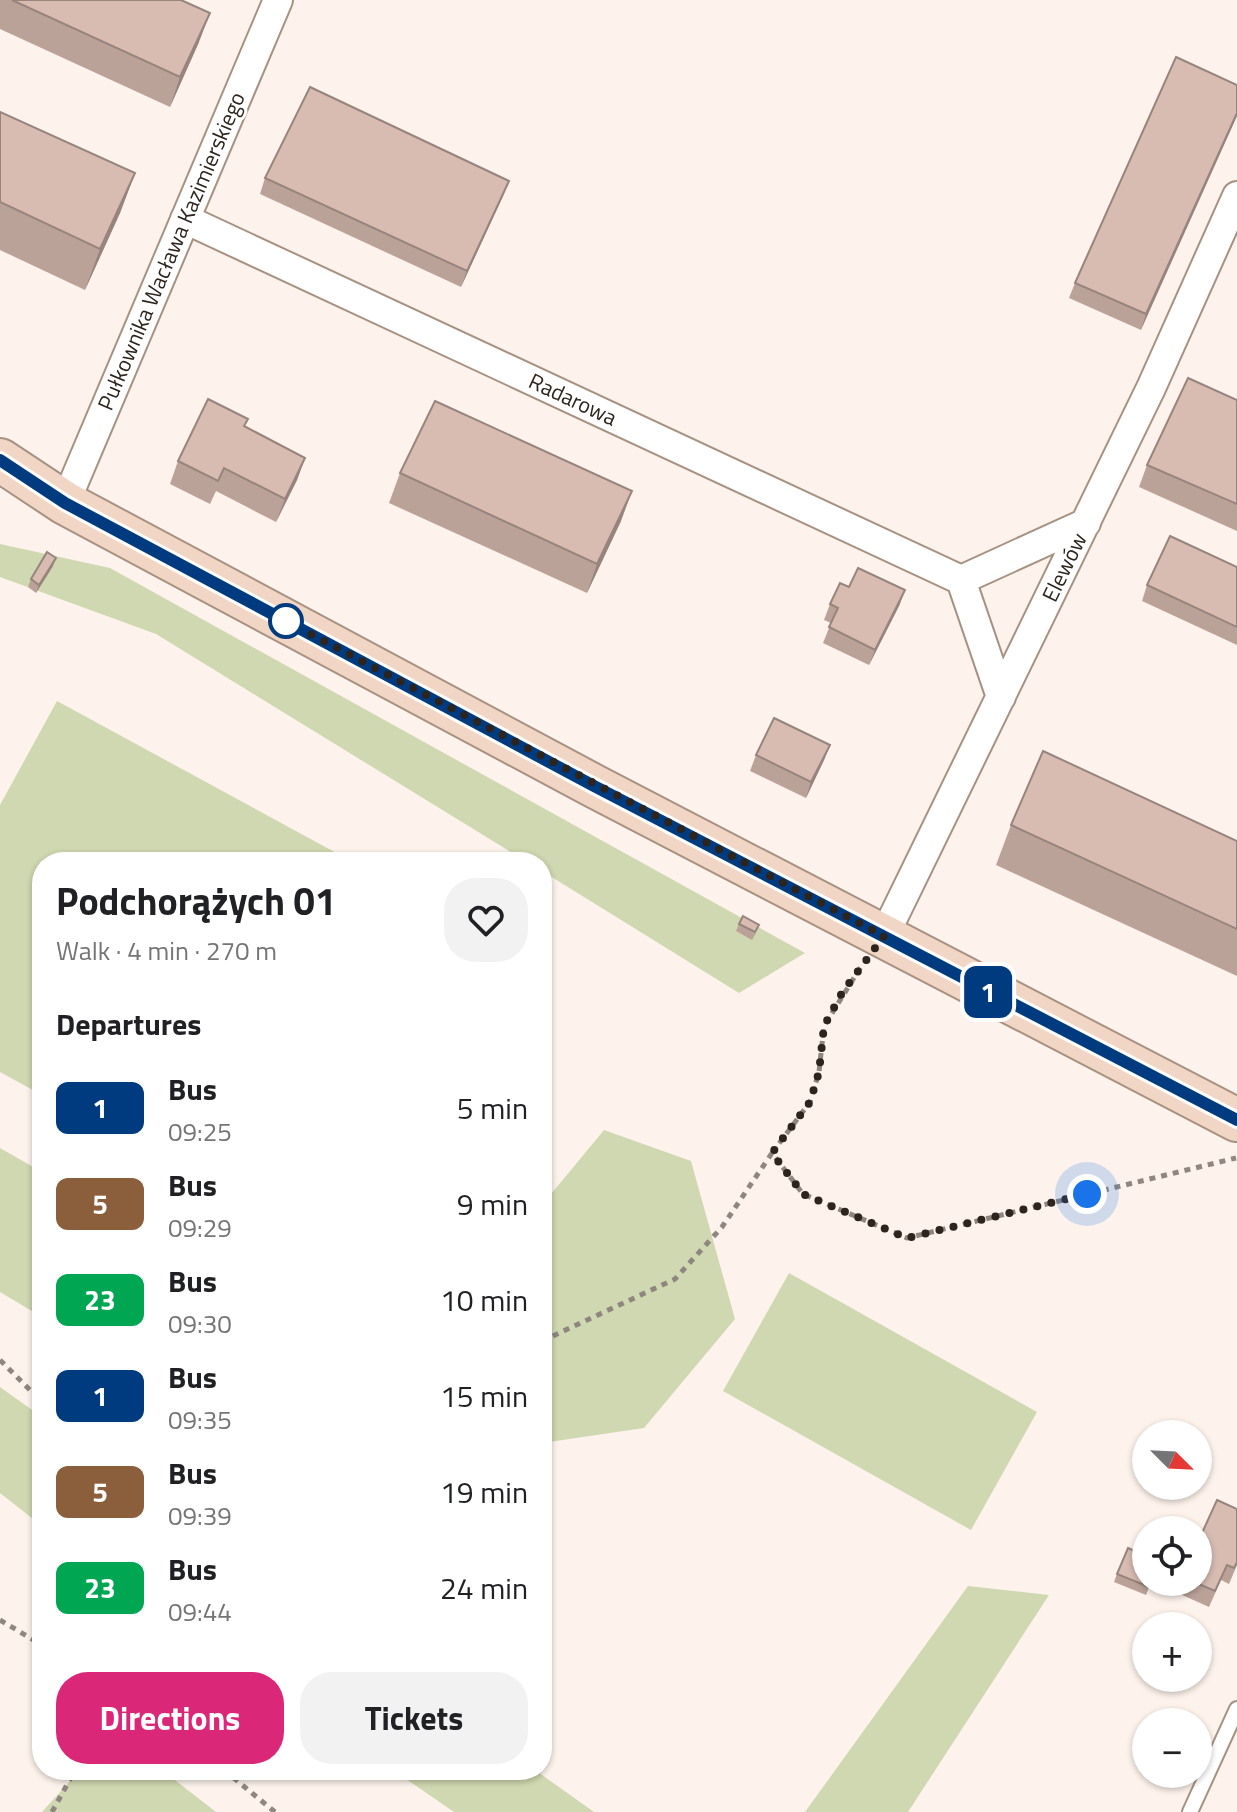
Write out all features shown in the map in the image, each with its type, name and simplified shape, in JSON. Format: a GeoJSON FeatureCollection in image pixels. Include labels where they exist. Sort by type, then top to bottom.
{"type":"FeatureCollection","features":[{"type":"Feature","properties":{"kind":"street","name":"Pułkownika Wacława Kazimierskiego"},"geometry":{"type":"LineString","coordinates":[[65,503],[278,0]]}},
{"type":"Feature","properties":{"kind":"street","name":"Elewów"},"geometry":{"type":"LineString","coordinates":[[884,936],[1151,388],[1237,196]]}},
{"type":"Feature","properties":{"kind":"street","name":"Radarowa"},"geometry":{"type":"LineString","coordinates":[[185,219],[961,580]]}},
{"type":"Feature","properties":{"kind":"street"},"geometry":{"type":"LineString","coordinates":[[0,460],[65,503],[594,786],[1237,1120]]}},
{"type":"Feature","properties":{"kind":"street"},"geometry":{"type":"LineString","coordinates":[[1001,697],[961,580],[1086,523]]}},
{"type":"Feature","properties":{"kind":"lane"},"geometry":{"type":"LineString","coordinates":[[1190,1812],[1237,1709]]}},
{"type":"Feature","properties":{"kind":"path"},"geometry":{"type":"LineString","coordinates":[[552,1336],[675,1279],[722,1227],[810,1102],[819,1072],[824,1026],[842,993],[884,936]]}},
{"type":"Feature","properties":{"kind":"path"},"geometry":{"type":"LineString","coordinates":[[772,1153],[803,1194],[907,1238],[1237,1158]]}},
{"type":"Feature","properties":{"kind":"path"},"geometry":{"type":"LineString","coordinates":[[0,1360],[32,1392]]}},
{"type":"Feature","properties":{"kind":"path"},"geometry":{"type":"LineString","coordinates":[[0,1620],[32,1639]]}},
{"type":"Feature","properties":{"kind":"path"},"geometry":{"type":"LineString","coordinates":[[52,1812],[70,1780]]}},
{"type":"Feature","properties":{"kind":"path"},"geometry":{"type":"LineString","coordinates":[[236,1780],[275,1812]]}},
{"type":"Feature","properties":{"kind":"green space"},"geometry":{"type":"Polygon","coordinates":[[[0,544],[110,568],[805,953],[739,993],[552,877],[552,852],[511,852],[156,634],[0,577],[0,544]]]}},
{"type":"Feature","properties":{"kind":"green space"},"geometry":{"type":"Polygon","coordinates":[[[57,701],[335,852],[32,852],[32,1090],[0,1072],[0,805],[57,701]]]}},
{"type":"Feature","properties":{"kind":"green space"},"geometry":{"type":"Polygon","coordinates":[[[604,1130],[691,1161],[735,1319],[644,1428],[552,1442],[552,1193],[604,1130]]]}},
{"type":"Feature","properties":{"kind":"green space"},"geometry":{"type":"Polygon","coordinates":[[[0,1148],[32,1166],[32,1311],[0,1292],[0,1148]]]}},
{"type":"Feature","properties":{"kind":"green space"},"geometry":{"type":"Polygon","coordinates":[[[789,1273],[1037,1412],[971,1530],[723,1391],[789,1273]]]}},
{"type":"Feature","properties":{"kind":"green space"},"geometry":{"type":"Polygon","coordinates":[[[0,1387],[32,1410],[32,1518],[0,1493],[0,1387]]]}},
{"type":"Feature","properties":{"kind":"green space"},"geometry":{"type":"Polygon","coordinates":[[[968,1586],[1049,1595],[908,1812],[805,1812],[968,1586]]]}},
{"type":"Feature","properties":{"kind":"green space"},"geometry":{"type":"Polygon","coordinates":[[[71,1780],[175,1780],[216,1812],[42,1812],[71,1780]]]}},
{"type":"Feature","properties":{"kind":"green space"},"geometry":{"type":"Polygon","coordinates":[[[408,1780],[549,1780],[594,1812],[454,1812],[408,1780]]]}},
{"type":"Feature","properties":{"kind":"building"},"geometry":{"type":"Polygon","coordinates":[[[12,0],[181,0],[210,13],[180,77],[12,0]]]}},
{"type":"Feature","properties":{"kind":"building"},"geometry":{"type":"Polygon","coordinates":[[[1176,57],[1237,85],[1237,113],[1146,314],[1075,283],[1176,57]]]}},
{"type":"Feature","properties":{"kind":"building"},"geometry":{"type":"Polygon","coordinates":[[[310,87],[509,181],[467,271],[265,178],[310,87]]]}},
{"type":"Feature","properties":{"kind":"building"},"geometry":{"type":"Polygon","coordinates":[[[0,112],[135,173],[100,249],[0,202],[0,112]]]}},
{"type":"Feature","properties":{"kind":"building"},"geometry":{"type":"Polygon","coordinates":[[[1188,378],[1237,400],[1237,504],[1147,465],[1188,378]]]}},
{"type":"Feature","properties":{"kind":"building"},"geometry":{"type":"Polygon","coordinates":[[[208,399],[248,419],[244,426],[305,458],[285,499],[224,468],[218,481],[178,461],[208,399]]]}},
{"type":"Feature","properties":{"kind":"building"},"geometry":{"type":"Polygon","coordinates":[[[435,401],[632,491],[597,564],[400,473],[435,401]]]}},
{"type":"Feature","properties":{"kind":"building"},"geometry":{"type":"Polygon","coordinates":[[[1170,536],[1237,567],[1237,627],[1147,585],[1170,536]]]}},
{"type":"Feature","properties":{"kind":"building"},"geometry":{"type":"Polygon","coordinates":[[[47,552],[56,558],[39,585],[31,579],[47,552]]]}},
{"type":"Feature","properties":{"kind":"building"},"geometry":{"type":"Polygon","coordinates":[[[858,568],[905,590],[875,650],[829,627],[838,608],[830,604],[840,583],[849,587],[858,568]]]}},
{"type":"Feature","properties":{"kind":"building"},"geometry":{"type":"Polygon","coordinates":[[[774,718],[830,745],[811,782],[756,755],[774,718]]]}},
{"type":"Feature","properties":{"kind":"building"},"geometry":{"type":"Polygon","coordinates":[[[1043,751],[1237,841],[1237,929],[1011,825],[1043,751]]]}},
{"type":"Feature","properties":{"kind":"building"},"geometry":{"type":"Polygon","coordinates":[[[743,916],[759,925],[755,932],[739,924],[743,916]]]}},
{"type":"Feature","properties":{"kind":"building"},"geometry":{"type":"Polygon","coordinates":[[[1217,1500],[1237,1509],[1237,1562],[1234,1568],[1227,1565],[1215,1591],[1212,1590],[1210,1516],[1217,1500]]]}},
{"type":"Feature","properties":{"kind":"building"},"geometry":{"type":"Polygon","coordinates":[[[1128,1548],[1132,1550],[1132,1580],[1117,1574],[1128,1548]]]}},
{"type":"Feature","properties":{"kind":"bus line","name":"1"},"geometry":{"type":"LineString","coordinates":[[0,460],[65,503],[594,786],[1120,1062],[1237,1120]]}},
{"type":"Feature","properties":{"kind":"route"},"geometry":{"type":"LineString","coordinates":[[286,621],[594,786],[884,936],[842,993],[824,1026],[819,1072],[810,1102],[772,1153],[803,1194],[907,1238],[1087,1194]]}}]}
